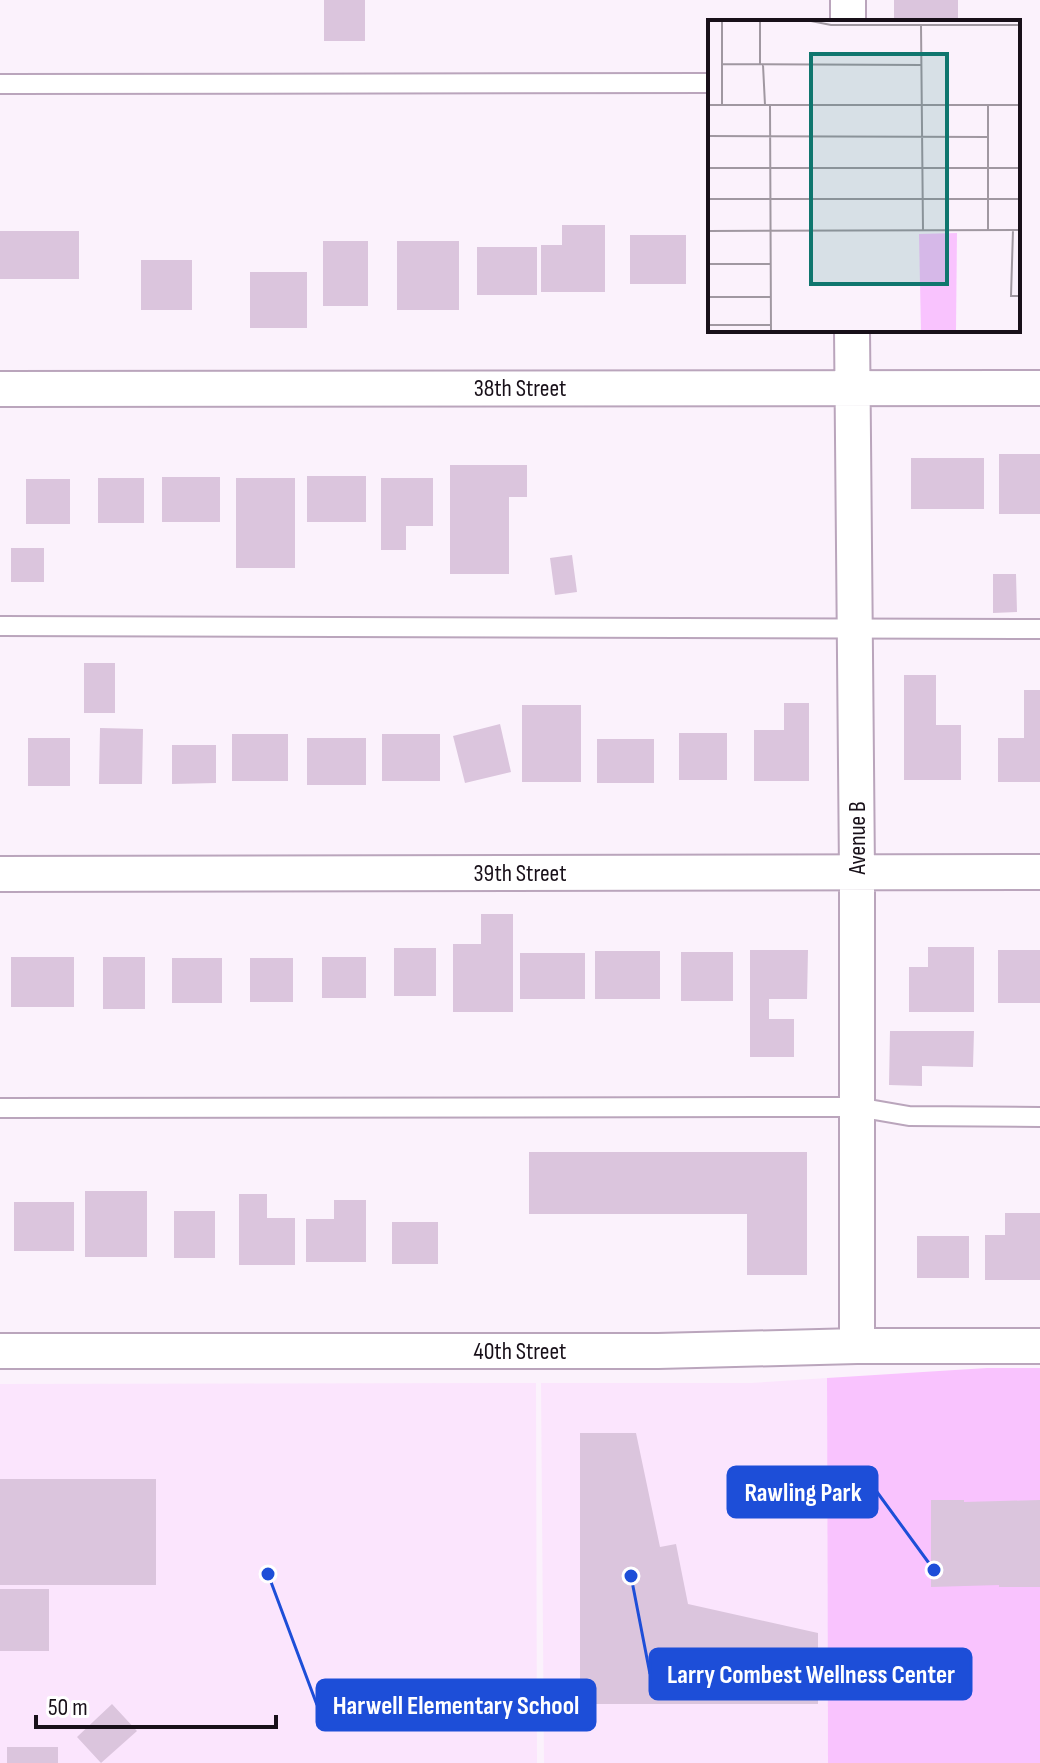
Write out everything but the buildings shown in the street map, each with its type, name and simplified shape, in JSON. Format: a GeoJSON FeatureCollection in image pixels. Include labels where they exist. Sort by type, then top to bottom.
{"type":"FeatureCollection","features":[{"type":"Feature","properties":{"kind":"street","name":"Avenue B"},"geometry":{"type":"LineString","coordinates":[[852,332],[857,1346]]}},
{"type":"Feature","properties":{"kind":"street","name":"38th Street"},"geometry":{"type":"LineString","coordinates":[[0,389],[1040,388]]}},
{"type":"Feature","properties":{"kind":"street","name":"39th Street"},"geometry":{"type":"LineString","coordinates":[[0,874],[1040,872]]}},
{"type":"Feature","properties":{"kind":"street","name":"40th Street"},"geometry":{"type":"LineString","coordinates":[[0,1351],[658,1351],[1040,1346]]}},
{"type":"Feature","properties":{"kind":"lane"},"geometry":{"type":"LineString","coordinates":[[0,84],[708,83]]}},
{"type":"Feature","properties":{"kind":"lane"},"geometry":{"type":"LineString","coordinates":[[0,626],[1040,629]]}},
{"type":"Feature","properties":{"kind":"lane"},"geometry":{"type":"LineString","coordinates":[[0,1108],[857,1107],[909,1116],[1040,1117]]}},
{"type":"Feature","properties":{"kind":"shaded area"},"geometry":{"type":"Polygon","coordinates":[[[987,1368],[1040,1368],[1040,1763],[828,1763],[827,1378],[987,1368]]]}},
{"type":"Feature","properties":{"kind":"shaded area"},"geometry":{"type":"Polygon","coordinates":[[[827,1378],[828,1763],[544,1763],[541,1383],[751,1383],[827,1378]]]}},
{"type":"Feature","properties":{"kind":"shaded area"},"geometry":{"type":"Polygon","coordinates":[[[536,1383],[537,1763],[0,1763],[0,1384],[536,1383]]]}},
{"type":"Feature","properties":{"kind":"place","name":"Rawling Park"},"geometry":{"type":"Point","coordinates":[934,1570]}},
{"type":"Feature","properties":{"kind":"place","name":"Harwell Elementary School"},"geometry":{"type":"Point","coordinates":[268,1574]}},
{"type":"Feature","properties":{"kind":"place","name":"Larry Combest Wellness Center"},"geometry":{"type":"Point","coordinates":[631,1576]}}]}
